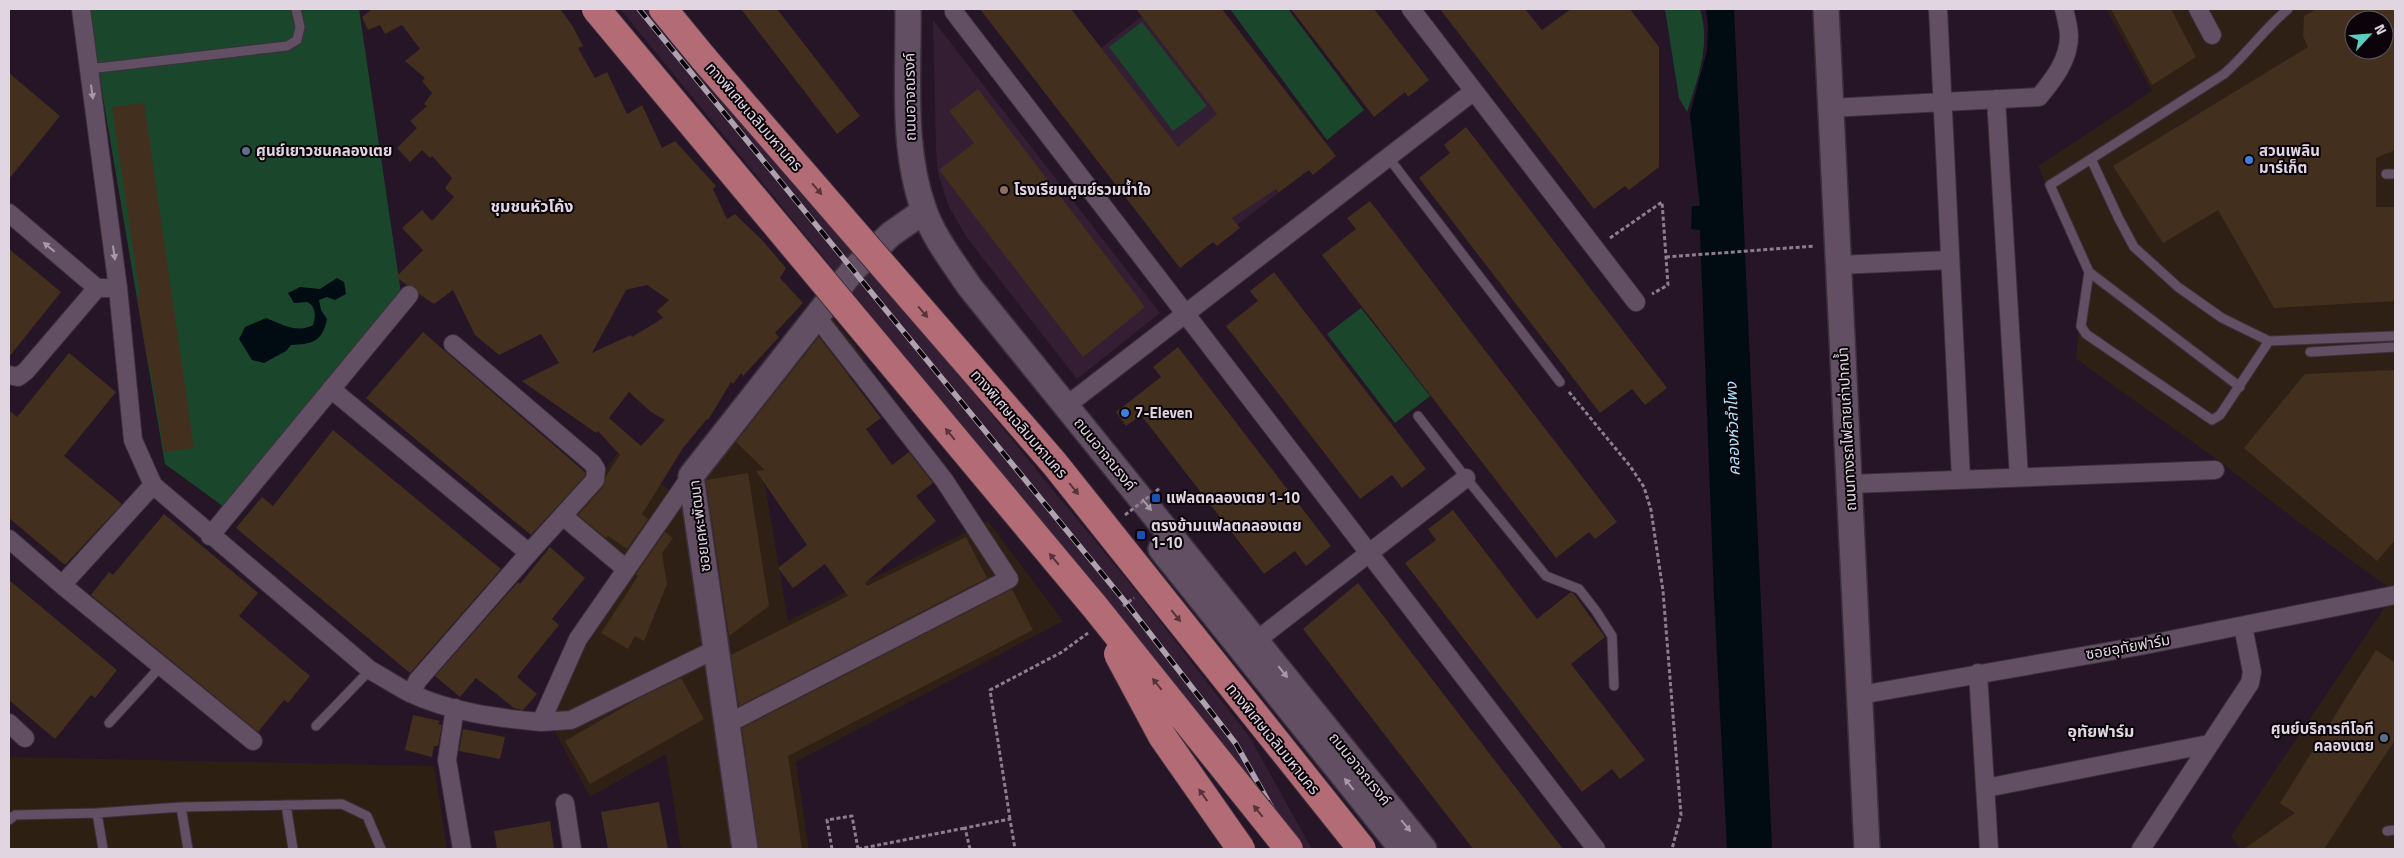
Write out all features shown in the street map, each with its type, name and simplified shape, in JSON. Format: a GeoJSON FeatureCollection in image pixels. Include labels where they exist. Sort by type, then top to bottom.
{"type":"FeatureCollection","features":[{"type":"Feature","properties":{"kind":"highway"},"geometry":{"type":"LineString","coordinates":[[596,9],[1103,615],[1289,849]]}},
{"type":"Feature","properties":{"kind":"highway","name":"ทางพิเศษเฉลิมมหานคร"},"geometry":{"type":"LineString","coordinates":[[663,9],[704,60],[1054,464],[1362,849]]}},
{"type":"Feature","properties":{"kind":"highway"},"geometry":{"type":"LineString","coordinates":[[672,9],[704,60]]}},
{"type":"Feature","properties":{"kind":"highway"},"geometry":{"type":"LineString","coordinates":[[1103,615],[1162,736],[1241,849]]}},
{"type":"Feature","properties":{"kind":"main road","name":"ถนนอาจณรงค์"},"geometry":{"type":"LineString","coordinates":[[896,9],[899,160],[917,216],[944,278],[1250,645],[1424,849]]}},
{"type":"Feature","properties":{"kind":"main road","name":"ถนนอาจณรงค์"},"geometry":{"type":"LineString","coordinates":[[908,9],[909,129],[917,216],[942,246],[969,286],[1066,406],[1250,645],[1402,849]]}},
{"type":"Feature","properties":{"kind":"main road","name":"ถนนทางรถไฟสายเก่าปากน้ำ"},"geometry":{"type":"LineString","coordinates":[[1826,9],[1868,849]]}},
{"type":"Feature","properties":{"kind":"main road","name":"ซอยเคหะพัฒนา"},"geometry":{"type":"LineString","coordinates":[[745,849],[691,476],[866,257],[891,234],[917,216]]}},
{"type":"Feature","properties":{"kind":"street"},"geometry":{"type":"LineString","coordinates":[[81,9],[118,288],[133,440],[153,485],[210,536],[370,670],[410,693],[455,708],[509,719],[541,722],[571,720],[716,648]]}},
{"type":"Feature","properties":{"kind":"street"},"geometry":{"type":"LineString","coordinates":[[1412,9],[1636,302]]}},
{"type":"Feature","properties":{"kind":"street"},"geometry":{"type":"LineString","coordinates":[[1938,9],[1961,479]]}},
{"type":"Feature","properties":{"kind":"street"},"geometry":{"type":"LineString","coordinates":[[1830,108],[2039,97],[2057,75],[2065,56],[2069,36],[2064,9]]}},
{"type":"Feature","properties":{"kind":"street"},"geometry":{"type":"LineString","coordinates":[[2198,9],[2212,35]]}},
{"type":"Feature","properties":{"kind":"street"},"geometry":{"type":"LineString","coordinates":[[954,12],[1596,849]]}},
{"type":"Feature","properties":{"kind":"street"},"geometry":{"type":"LineString","coordinates":[[1066,406],[1474,91]]}},
{"type":"Feature","properties":{"kind":"street"},"geometry":{"type":"LineString","coordinates":[[1996,99],[2019,477]]}},
{"type":"Feature","properties":{"kind":"street"},"geometry":{"type":"LineString","coordinates":[[9,213],[97,288],[118,288]]}},
{"type":"Feature","properties":{"kind":"street"},"geometry":{"type":"LineString","coordinates":[[1839,255],[1950,260]]}},
{"type":"Feature","properties":{"kind":"street"},"geometry":{"type":"LineString","coordinates":[[9,375],[18,377],[26,371],[97,288]]}},
{"type":"Feature","properties":{"kind":"street"},"geometry":{"type":"LineString","coordinates":[[210,536],[409,295]]}},
{"type":"Feature","properties":{"kind":"street"},"geometry":{"type":"LineString","coordinates":[[727,724],[1009,579],[944,480],[817,317]]}},
{"type":"Feature","properties":{"kind":"street"},"geometry":{"type":"LineString","coordinates":[[410,693],[418,680],[597,476],[595,467],[453,344]]}},
{"type":"Feature","properties":{"kind":"street"},"geometry":{"type":"LineString","coordinates":[[331,389],[529,553]]}},
{"type":"Feature","properties":{"kind":"street"},"geometry":{"type":"LineString","coordinates":[[1850,484],[2215,470]]}},
{"type":"Feature","properties":{"kind":"street"},"geometry":{"type":"LineString","coordinates":[[541,722],[578,639],[691,476]]}},
{"type":"Feature","properties":{"kind":"street"},"geometry":{"type":"LineString","coordinates":[[1250,645],[1466,478]]}},
{"type":"Feature","properties":{"kind":"street"},"geometry":{"type":"LineString","coordinates":[[62,585],[153,485]]}},
{"type":"Feature","properties":{"kind":"street"},"geometry":{"type":"LineString","coordinates":[[563,516],[626,569]]}},
{"type":"Feature","properties":{"kind":"street"},"geometry":{"type":"LineString","coordinates":[[9,539],[62,585],[253,741]]}},
{"type":"Feature","properties":{"kind":"street","name":"ซอยอุทัยฟาร์ม"},"geometry":{"type":"LineString","coordinates":[[1860,695],[2140,646],[2395,595]]}},
{"type":"Feature","properties":{"kind":"street"},"geometry":{"type":"LineString","coordinates":[[2141,849],[2250,683],[2252,672],[2244,626]]}},
{"type":"Feature","properties":{"kind":"street"},"geometry":{"type":"LineString","coordinates":[[1978,673],[1989,849]]}},
{"type":"Feature","properties":{"kind":"street"},"geometry":{"type":"LineString","coordinates":[[455,708],[447,760],[462,849]]}},
{"type":"Feature","properties":{"kind":"street"},"geometry":{"type":"LineString","coordinates":[[9,723],[25,738]]}},
{"type":"Feature","properties":{"kind":"street"},"geometry":{"type":"LineString","coordinates":[[1986,788],[2209,744]]}},
{"type":"Feature","properties":{"kind":"street"},"geometry":{"type":"LineString","coordinates":[[565,803],[572,849]]}},
{"type":"Feature","properties":{"kind":"lane"},"geometry":{"type":"LineString","coordinates":[[89,69],[287,46],[297,40],[300,27],[296,9]]}},
{"type":"Feature","properties":{"kind":"lane"},"geometry":{"type":"LineString","coordinates":[[2240,386],[2088,272],[2050,185],[2224,74],[2243,58],[2259,37],[2288,9]]}},
{"type":"Feature","properties":{"kind":"lane"},"geometry":{"type":"LineString","coordinates":[[1388,157],[1560,382]]}},
{"type":"Feature","properties":{"kind":"lane"},"geometry":{"type":"LineString","coordinates":[[2091,159],[2134,247],[2155,268],[2222,318],[2269,341],[2395,336]]}},
{"type":"Feature","properties":{"kind":"lane"},"geometry":{"type":"LineString","coordinates":[[2088,272],[2081,326],[2086,334],[2208,419],[2216,420],[2219,417],[2269,341]]}},
{"type":"Feature","properties":{"kind":"lane"},"geometry":{"type":"LineString","coordinates":[[2310,352],[2395,348]]}},
{"type":"Feature","properties":{"kind":"lane"},"geometry":{"type":"LineString","coordinates":[[1418,416],[1546,576],[1579,589],[1596,611],[1612,636],[1614,686]]}},
{"type":"Feature","properties":{"kind":"lane"},"geometry":{"type":"LineString","coordinates":[[109,724],[161,666]]}},
{"type":"Feature","properties":{"kind":"lane"},"geometry":{"type":"LineString","coordinates":[[316,726],[370,670]]}},
{"type":"Feature","properties":{"kind":"lane"},"geometry":{"type":"LineString","coordinates":[[9,820],[15,815],[97,813],[181,807],[342,804],[368,816],[381,849]]}},
{"type":"Feature","properties":{"kind":"lane"},"geometry":{"type":"LineString","coordinates":[[286,805],[293,849]]}},
{"type":"Feature","properties":{"kind":"lane"},"geometry":{"type":"LineString","coordinates":[[181,807],[188,849]]}},
{"type":"Feature","properties":{"kind":"lane"},"geometry":{"type":"LineString","coordinates":[[97,813],[103,849]]}},
{"type":"Feature","properties":{"kind":"path"},"geometry":{"type":"LineString","coordinates":[[1595,249],[1662,202],[1668,285],[1636,302]]}},
{"type":"Feature","properties":{"kind":"path"},"geometry":{"type":"LineString","coordinates":[[1666,257],[1745,252],[1839,255]]}},
{"type":"Feature","properties":{"kind":"path"},"geometry":{"type":"LineString","coordinates":[[1560,382],[1630,466],[1644,487],[1651,510],[1663,591],[1681,815],[1672,849]]}},
{"type":"Feature","properties":{"kind":"path"},"geometry":{"type":"LineString","coordinates":[[1120,519],[1160,488]]}},
{"type":"Feature","properties":{"kind":"path"},"geometry":{"type":"LineString","coordinates":[[1015,849],[990,690],[1062,652],[1103,615],[1139,594]]}},
{"type":"Feature","properties":{"kind":"path"},"geometry":{"type":"LineString","coordinates":[[832,849],[827,820],[852,816],[858,849],[1010,819]]}},
{"type":"Feature","properties":{"kind":"path"},"geometry":{"type":"LineString","coordinates":[[966,828],[970,849]]}},
{"type":"Feature","properties":{"kind":"shaded area"},"geometry":{"type":"Polygon","coordinates":[[[620,9],[659,9],[1140,596],[1249,736],[1312,849],[1278,849],[1103,598],[620,9]]]}},
{"type":"Feature","properties":{"kind":"shaded area"},"geometry":{"type":"Polygon","coordinates":[[[2106,9],[2395,9],[2395,592],[2301,524],[2219,461],[2076,359],[2084,269],[2038,166],[2152,91],[2106,9]]]}},
{"type":"Feature","properties":{"kind":"shaded area"},"geometry":{"type":"Polygon","coordinates":[[[1142,16],[1278,193],[1237,225],[1101,48],[1142,16]]]}},
{"type":"Feature","properties":{"kind":"shaded area","name":"โรงเรียนศูนย์รวมน้ำใจ"},"geometry":{"type":"Polygon","coordinates":[[[933,20],[1160,313],[1077,379],[967,238],[949,207],[938,173],[936,150],[933,20]]]}},
{"type":"Feature","properties":{"kind":"shaded area"},"geometry":{"type":"Polygon","coordinates":[[[822,304],[864,358],[763,473],[788,621],[988,521],[1063,621],[796,762],[809,849],[681,849],[666,754],[590,797],[539,702],[624,557],[572,515],[618,452],[672,492],[822,304]]]}},
{"type":"Feature","properties":{"kind":"shaded area"},"geometry":{"type":"Polygon","coordinates":[[[2395,592],[2395,849],[2240,849],[2231,836],[2395,592]]]}},
{"type":"Feature","properties":{"kind":"shaded area"},"geometry":{"type":"Polygon","coordinates":[[[9,757],[434,766],[447,849],[9,849],[9,757]]]}},
{"type":"Feature","properties":{"kind":"green space","name":"ศูนย์เยาวชนคลองเตย"},"geometry":{"type":"Polygon","coordinates":[[[88,9],[359,9],[401,293],[224,507],[165,464],[88,9]]]}},
{"type":"Feature","properties":{"kind":"green space"},"geometry":{"type":"Polygon","coordinates":[[[1230,9],[1288,9],[1364,110],[1327,140],[1230,9]]]}},
{"type":"Feature","properties":{"kind":"green space"},"geometry":{"type":"Polygon","coordinates":[[[1665,9],[1700,9],[1703,22],[1704,48],[1702,61],[1687,112],[1679,98],[1665,9]]]}},
{"type":"Feature","properties":{"kind":"green space"},"geometry":{"type":"Polygon","coordinates":[[[1142,22],[1207,106],[1173,131],[1109,47],[1142,22]]]}},
{"type":"Feature","properties":{"kind":"green space"},"geometry":{"type":"Polygon","coordinates":[[[1361,308],[1430,396],[1395,423],[1327,334],[1361,308]]]}},
{"type":"Feature","properties":{"kind":"water","name":"คลองหัวลำโพง"},"geometry":{"type":"Polygon","coordinates":[[[1706,9],[1734,9],[1772,849],[1727,849],[1714,597],[1700,230],[1691,229],[1692,206],[1700,206],[1690,114],[1707,51],[1708,27],[1706,9]]]}},
{"type":"Feature","properties":{"kind":"water"},"geometry":{"type":"Polygon","coordinates":[[[337,278],[344,282],[346,294],[335,300],[327,297],[319,300],[321,310],[327,319],[319,338],[310,343],[291,345],[286,351],[264,363],[252,360],[239,339],[245,327],[266,318],[283,325],[301,329],[313,325],[315,315],[312,306],[307,302],[294,303],[288,293],[300,287],[320,289],[337,278]]]}},
{"type":"Feature","properties":{"kind":"building"},"geometry":{"type":"Polygon","coordinates":[[[372,9],[560,9],[572,25],[583,46],[578,48],[595,78],[607,72],[627,114],[642,105],[662,148],[675,141],[716,186],[713,189],[727,219],[735,214],[762,240],[786,268],[780,278],[803,303],[775,333],[779,337],[743,376],[741,373],[733,384],[731,382],[708,420],[683,448],[642,514],[648,519],[627,549],[608,536],[606,538],[578,515],[603,487],[606,476],[620,455],[598,431],[596,433],[522,381],[559,363],[541,334],[499,355],[475,335],[453,290],[434,304],[419,294],[415,287],[407,285],[396,277],[423,250],[402,228],[422,210],[432,221],[454,197],[445,188],[452,178],[432,156],[430,158],[422,150],[410,162],[397,148],[417,128],[410,121],[427,106],[424,104],[432,93],[422,81],[425,78],[405,61],[420,49],[402,25],[385,34],[380,25],[368,30],[362,17],[372,9]],[[647,285],[626,290],[592,353],[631,335],[632,337],[663,318],[657,311],[669,300],[647,285]],[[629,392],[609,418],[641,446],[665,420],[651,412],[629,392]]]}},
{"type":"Feature","properties":{"kind":"building"},"geometry":{"type":"Polygon","coordinates":[[[741,9],[777,9],[860,116],[837,134],[741,9]]]}},
{"type":"Feature","properties":{"kind":"building"},"geometry":{"type":"Polygon","coordinates":[[[980,9],[1071,9],[1178,147],[1217,114],[1136,9],[1222,9],[1336,156],[1313,175],[1309,170],[1278,193],[1276,189],[1232,218],[1240,228],[1217,246],[1213,242],[1180,268],[980,9]]]}},
{"type":"Feature","properties":{"kind":"building"},"geometry":{"type":"Polygon","coordinates":[[[1291,9],[1374,9],[1429,80],[1408,97],[1405,92],[1374,117],[1291,9]]]}},
{"type":"Feature","properties":{"kind":"building"},"geometry":{"type":"Polygon","coordinates":[[[1440,9],[1525,9],[1542,30],[1571,9],[1630,9],[1659,47],[1659,167],[1629,190],[1625,186],[1594,209],[1440,9]]]}},
{"type":"Feature","properties":{"kind":"building"},"geometry":{"type":"Polygon","coordinates":[[[2111,9],[2171,9],[2196,57],[2152,85],[2111,9]]]}},
{"type":"Feature","properties":{"kind":"building","name":"สวนเพลิน มาร์เก็ต"},"geometry":{"type":"Polygon","coordinates":[[[2317,9],[2395,9],[2395,150],[2376,158],[2376,207],[2395,207],[2395,301],[2274,308],[2218,210],[2163,243],[2113,166],[2308,47],[2303,36],[2304,16],[2317,9]]]}},
{"type":"Feature","properties":{"kind":"building"},"geometry":{"type":"Polygon","coordinates":[[[9,73],[60,116],[9,179],[9,73]]]}},
{"type":"Feature","properties":{"kind":"building","name":"โรงเรียนศูนย์รวมน้ำใจ"},"geometry":{"type":"Polygon","coordinates":[[[978,89],[1145,307],[1083,357],[939,170],[974,143],[949,111],[978,89]]]}},
{"type":"Feature","properties":{"kind":"building"},"geometry":{"type":"Polygon","coordinates":[[[144,103],[194,448],[164,452],[137,297],[140,296],[112,107],[144,103]]]}},
{"type":"Feature","properties":{"kind":"building"},"geometry":{"type":"Polygon","coordinates":[[[1466,127],[1667,388],[1645,405],[1632,389],[1600,413],[1419,178],[1450,153],[1444,145],[1466,127]]]}},
{"type":"Feature","properties":{"kind":"building"},"geometry":{"type":"Polygon","coordinates":[[[1370,201],[1617,522],[1595,539],[1589,532],[1556,558],[1322,255],[1356,229],[1347,218],[1370,201]]]}},
{"type":"Feature","properties":{"kind":"building"},"geometry":{"type":"Polygon","coordinates":[[[9,249],[61,292],[9,357],[9,249]]]}},
{"type":"Feature","properties":{"kind":"building"},"geometry":{"type":"Polygon","coordinates":[[[1274,272],[1426,469],[1402,488],[1392,475],[1360,499],[1226,326],[1258,301],[1250,291],[1274,272]]]}},
{"type":"Feature","properties":{"kind":"building"},"geometry":{"type":"Polygon","coordinates":[[[423,332],[585,472],[585,476],[531,535],[366,398],[423,332]]]}},
{"type":"Feature","properties":{"kind":"building"},"geometry":{"type":"Polygon","coordinates":[[[819,337],[881,418],[866,429],[892,465],[909,452],[933,483],[916,496],[936,521],[865,583],[867,586],[966,537],[987,578],[739,706],[731,655],[848,596],[825,564],[793,588],[778,568],[807,545],[756,471],[765,470],[736,442],[819,337]]]}},
{"type":"Feature","properties":{"kind":"building"},"geometry":{"type":"Polygon","coordinates":[[[1178,347],[1331,546],[1306,566],[1295,551],[1264,574],[1141,415],[1126,426],[1116,412],[1161,377],[1153,367],[1178,347]]]}},
{"type":"Feature","properties":{"kind":"building"},"geometry":{"type":"Polygon","coordinates":[[[69,353],[116,392],[64,456],[122,504],[65,565],[9,518],[9,410],[17,417],[69,353]]]}},
{"type":"Feature","properties":{"kind":"building"},"geometry":{"type":"Polygon","coordinates":[[[2395,370],[2395,540],[2377,561],[2244,448],[2305,374],[2395,370]]]}},
{"type":"Feature","properties":{"kind":"building"},"geometry":{"type":"Polygon","coordinates":[[[333,430],[501,569],[410,673],[236,528],[262,497],[273,506],[333,430]]]}},
{"type":"Feature","properties":{"kind":"building"},"geometry":{"type":"Polygon","coordinates":[[[748,473],[769,606],[729,636],[706,480],[748,473]]]}},
{"type":"Feature","properties":{"kind":"building"},"geometry":{"type":"Polygon","coordinates":[[[1453,510],[1537,619],[1571,592],[1605,637],[1571,664],[1645,760],[1620,779],[1612,769],[1582,792],[1405,563],[1436,540],[1428,529],[1453,510]]]}},
{"type":"Feature","properties":{"kind":"building"},"geometry":{"type":"Polygon","coordinates":[[[164,514],[258,593],[239,616],[310,676],[288,703],[284,700],[258,732],[91,595],[109,572],[113,575],[164,514]]]}},
{"type":"Feature","properties":{"kind":"building"},"geometry":{"type":"Polygon","coordinates":[[[665,532],[673,538],[662,553],[667,584],[644,641],[635,636],[628,649],[601,633],[638,576],[636,574],[665,532]]]}},
{"type":"Feature","properties":{"kind":"building"},"geometry":{"type":"Polygon","coordinates":[[[550,547],[585,578],[552,619],[559,625],[517,677],[537,694],[523,710],[514,708],[476,678],[460,697],[435,676],[518,582],[520,584],[550,547]]]}},
{"type":"Feature","properties":{"kind":"building"},"geometry":{"type":"Polygon","coordinates":[[[9,580],[117,670],[95,698],[91,695],[55,739],[9,700],[9,580]]]}},
{"type":"Feature","properties":{"kind":"building"},"geometry":{"type":"Polygon","coordinates":[[[1358,583],[1563,849],[1473,849],[1303,629],[1358,583]]]}},
{"type":"Feature","properties":{"kind":"building"},"geometry":{"type":"Polygon","coordinates":[[[1012,589],[1033,630],[788,756],[802,849],[759,849],[742,728],[1012,589]]]}},
{"type":"Feature","properties":{"kind":"building"},"geometry":{"type":"Polygon","coordinates":[[[2376,650],[2395,663],[2395,740],[2324,849],[2244,849],[2295,813],[2280,803],[2376,650]]]}},
{"type":"Feature","properties":{"kind":"building"},"geometry":{"type":"Polygon","coordinates":[[[681,678],[704,719],[590,784],[565,741],[639,698],[681,678]]]}},
{"type":"Feature","properties":{"kind":"building"},"geometry":{"type":"Polygon","coordinates":[[[413,715],[440,721],[438,724],[442,725],[438,746],[434,746],[432,757],[405,750],[413,715]]]}},
{"type":"Feature","properties":{"kind":"building"},"geometry":{"type":"Polygon","coordinates":[[[463,729],[505,737],[500,759],[459,751],[463,729]]]}},
{"type":"Feature","properties":{"kind":"building"},"geometry":{"type":"Polygon","coordinates":[[[659,802],[668,849],[608,849],[601,812],[659,802]]]}},
{"type":"Feature","properties":{"kind":"building"},"geometry":{"type":"Polygon","coordinates":[[[550,821],[554,849],[497,849],[494,831],[550,821]]]}},
{"type":"Feature","properties":{"kind":"railway"},"geometry":{"type":"LineString","coordinates":[[639,9],[1127,604],[1236,744],[1295,849]]}},
{"type":"Feature","properties":{"kind":"place","name":"ศูนย์เยาวชนคลองเตย"},"geometry":{"type":"Point","coordinates":[246,151]}},
{"type":"Feature","properties":{"kind":"place","name":"สวนเพลิน มาร์เก็ต"},"geometry":{"type":"Point","coordinates":[2249,160]}},
{"type":"Feature","properties":{"kind":"place","name":"โรงเรียนศูนย์รวมน้ำใจ"},"geometry":{"type":"Point","coordinates":[1004,190]}},
{"type":"Feature","properties":{"kind":"place","name":"7-Eleven"},"geometry":{"type":"Point","coordinates":[1125,413]}},
{"type":"Feature","properties":{"kind":"place","name":"แฟลตคลองเตย 1-10"},"geometry":{"type":"Point","coordinates":[1156,498]}},
{"type":"Feature","properties":{"kind":"place","name":"ตรงข้ามแฟลตคลองเตย 1-10"},"geometry":{"type":"Point","coordinates":[1141,535]}},
{"type":"Feature","properties":{"kind":"place","name":"ศูนย์บริการทีโอที คลองเตย"},"geometry":{"type":"Point","coordinates":[2384,738]}},
{"type":"Feature","properties":{"kind":"district","name":"ชุมชนหัวโค้ง"},"geometry":{"type":"Point","coordinates":[532,206]}},
{"type":"Feature","properties":{"kind":"district","name":"อุทัยฟาร์ม"},"geometry":{"type":"Point","coordinates":[2101,731]}}]}
